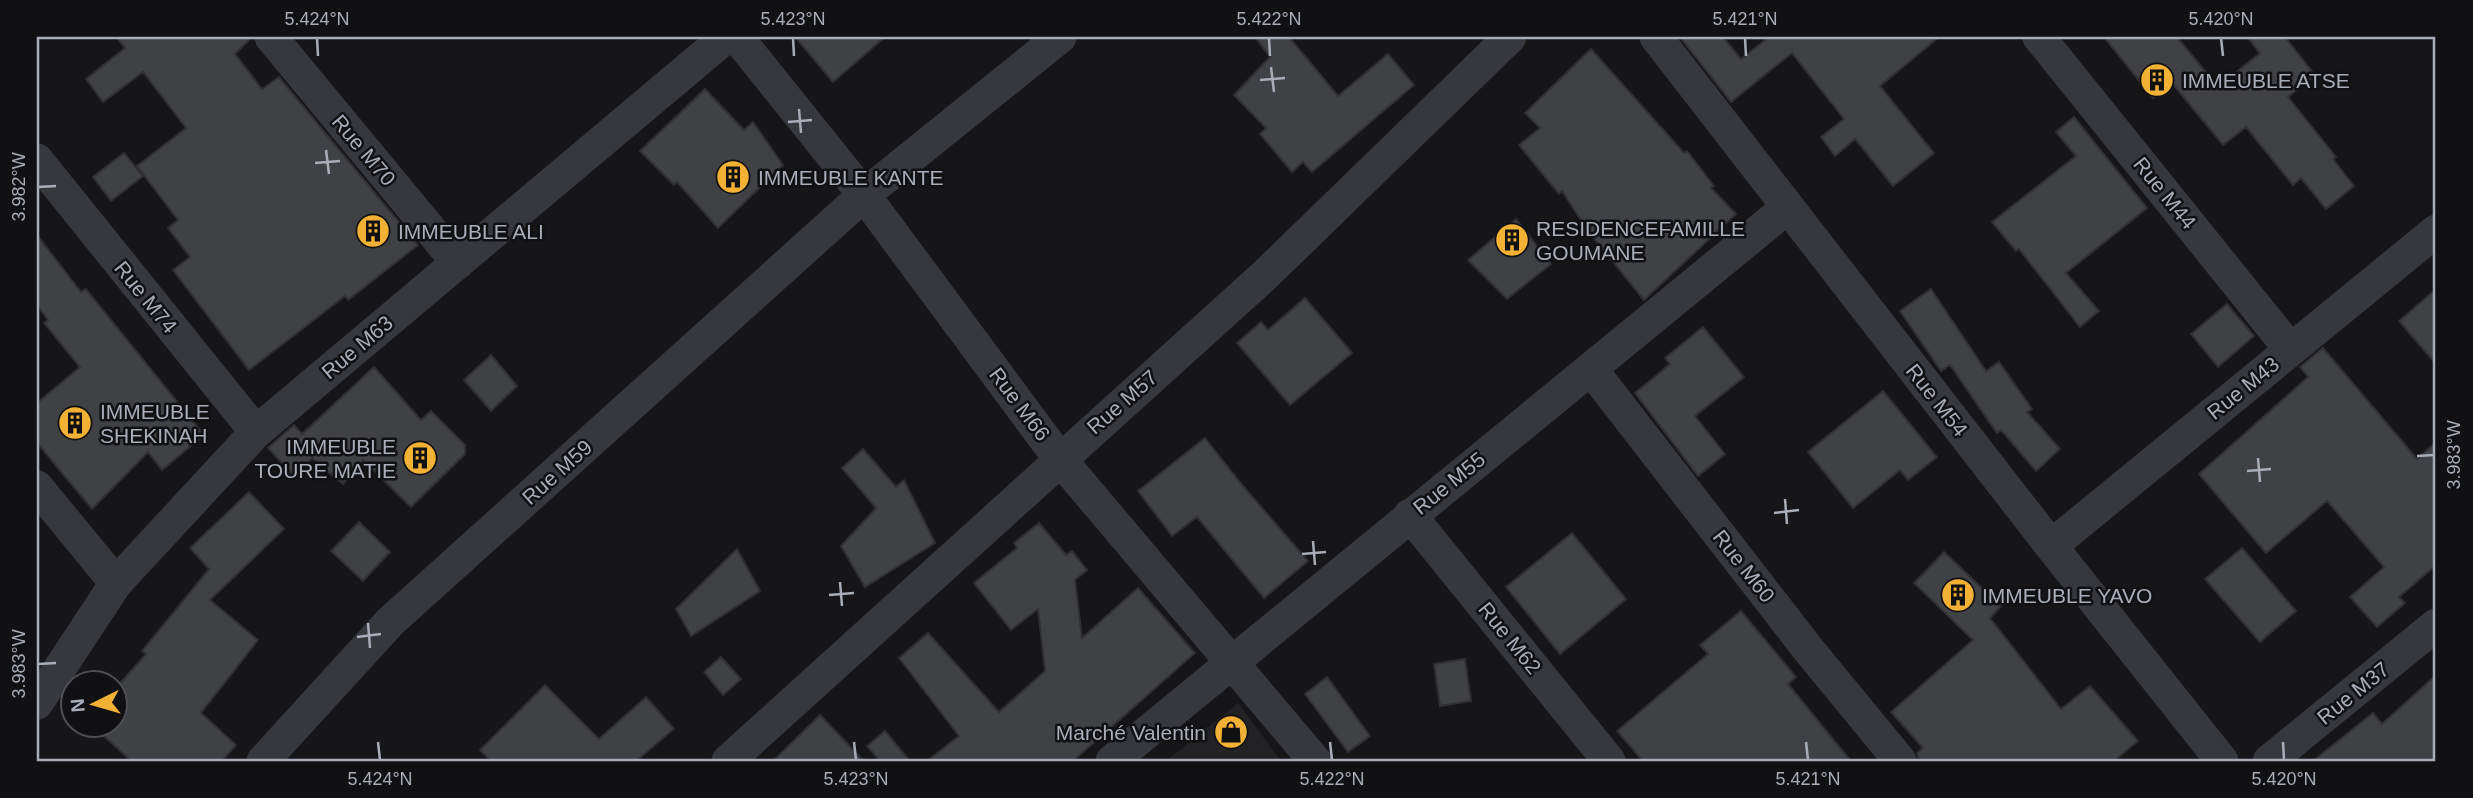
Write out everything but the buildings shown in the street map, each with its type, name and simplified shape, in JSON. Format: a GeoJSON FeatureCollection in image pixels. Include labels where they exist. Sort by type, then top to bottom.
{"type":"FeatureCollection","features":[{"type":"Feature","properties":{"kind":"street","name":"Rue M70"},"geometry":{"type":"LineString","coordinates":[[271,37],[458,263]]}},
{"type":"Feature","properties":{"kind":"street","name":"Rue M63"},"geometry":{"type":"LineString","coordinates":[[37,703],[116,583],[256,432],[726,37]]}},
{"type":"Feature","properties":{"kind":"street","name":"Rue M66"},"geometry":{"type":"LineString","coordinates":[[737,37],[864,195],[1059,458],[1315,761]]}},
{"type":"Feature","properties":{"kind":"street","name":"Rue M59"},"geometry":{"type":"LineString","coordinates":[[263,761],[390,622],[864,195],[1060,37]]}},
{"type":"Feature","properties":{"kind":"street","name":"Rue M57"},"geometry":{"type":"LineString","coordinates":[[727,761],[1059,458],[1265,275],[1510,37]]}},
{"type":"Feature","properties":{"kind":"street","name":"Rue M54"},"geometry":{"type":"LineString","coordinates":[[1656,37],[2051,546],[2222,761]]}},
{"type":"Feature","properties":{"kind":"street","name":"Rue M44"},"geometry":{"type":"LineString","coordinates":[[2039,37],[2291,349]]}},
{"type":"Feature","properties":{"kind":"street","name":"Rue M74"},"geometry":{"type":"LineString","coordinates":[[37,160],[256,432]]}},
{"type":"Feature","properties":{"kind":"street","name":"Rue M55"},"geometry":{"type":"LineString","coordinates":[[1112,761],[1788,207]]}},
{"type":"Feature","properties":{"kind":"street","name":"Rue M43"},"geometry":{"type":"LineString","coordinates":[[2051,546],[2436,231]]}},
{"type":"Feature","properties":{"kind":"street","name":"Rue M60"},"geometry":{"type":"LineString","coordinates":[[1591,369],[1808,649],[1900,761]]}},
{"type":"Feature","properties":{"kind":"street"},"geometry":{"type":"LineString","coordinates":[[37,487],[116,583]]}},
{"type":"Feature","properties":{"kind":"street","name":"Rue M62"},"geometry":{"type":"LineString","coordinates":[[1410,515],[1609,761]]}},
{"type":"Feature","properties":{"kind":"street","name":"Rue M37"},"geometry":{"type":"LineString","coordinates":[[2269,761],[2436,625]]}},
{"type":"Feature","properties":{"kind":"shaded area","name":"Marché Valentin"},"geometry":{"type":"Polygon","coordinates":[[[1238,703],[1281,761],[1166,761],[1238,703]]]}},
{"type":"Feature","properties":{"kind":"place","name":"IMMEUBLE ATSE"},"geometry":{"type":"Point","coordinates":[2157,80]}},
{"type":"Feature","properties":{"kind":"place","name":"IMMEUBLE KANTE"},"geometry":{"type":"Point","coordinates":[733,177]}},
{"type":"Feature","properties":{"kind":"place","name":"IMMEUBLE ALI"},"geometry":{"type":"Point","coordinates":[373,231]}},
{"type":"Feature","properties":{"kind":"place","name":"RESIDENCEFAMILLE GOUMANE"},"geometry":{"type":"Point","coordinates":[1512,240]}},
{"type":"Feature","properties":{"kind":"place","name":"IMMEUBLE SHEKINAH"},"geometry":{"type":"Point","coordinates":[75,423]}},
{"type":"Feature","properties":{"kind":"place","name":"IMMEUBLE TOURE MATIE"},"geometry":{"type":"Point","coordinates":[420,458]}},
{"type":"Feature","properties":{"kind":"place","name":"IMMEUBLE YAVO"},"geometry":{"type":"Point","coordinates":[1958,595]}},
{"type":"Feature","properties":{"kind":"place","name":"Marché Valentin"},"geometry":{"type":"Point","coordinates":[1231,732]}}]}
